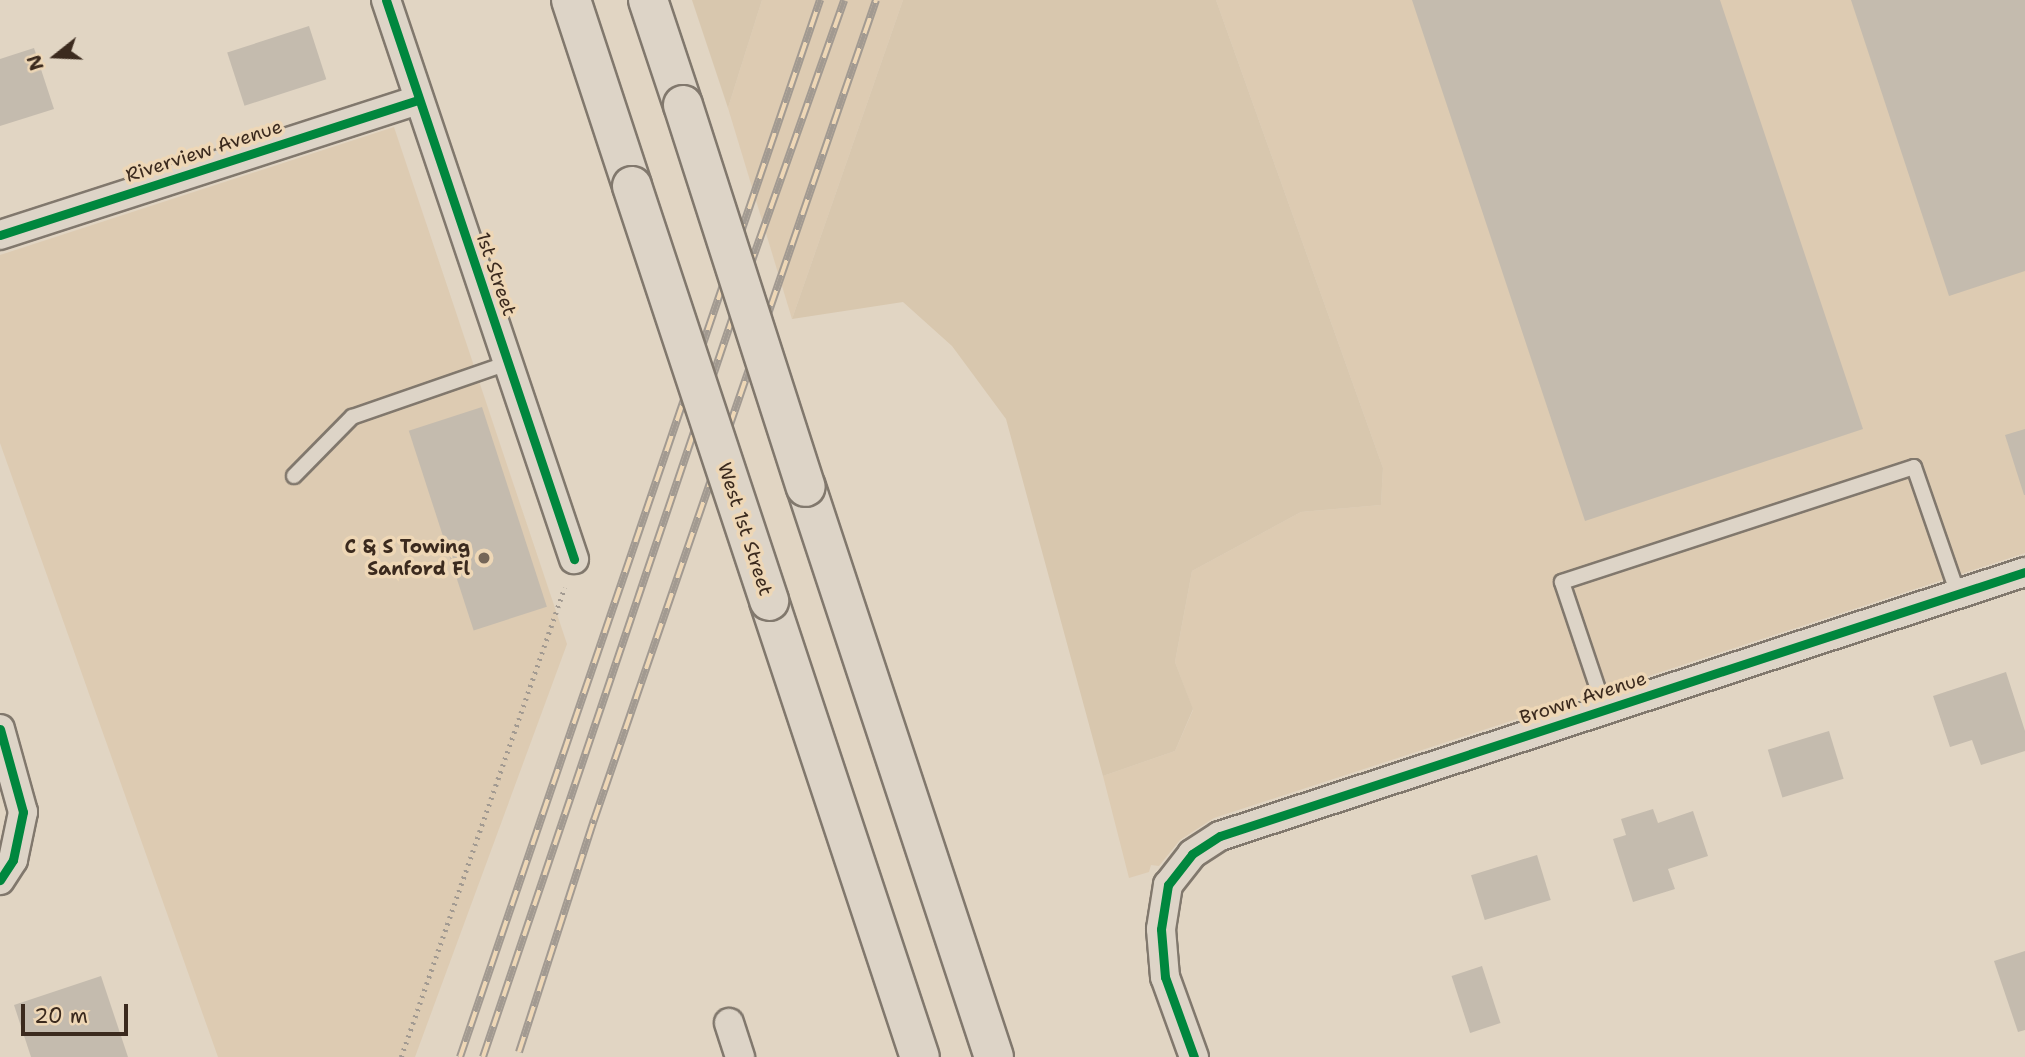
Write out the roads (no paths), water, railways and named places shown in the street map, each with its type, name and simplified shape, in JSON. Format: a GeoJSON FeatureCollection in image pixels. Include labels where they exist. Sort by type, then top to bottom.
{"type":"FeatureCollection","features":[{"type":"Feature","properties":{"kind":"main road","name":"West 1st Street"},"geometry":{"type":"LineString","coordinates":[[571,0],[920,1057]]}},
{"type":"Feature","properties":{"kind":"main road"},"geometry":{"type":"LineString","coordinates":[[648,0],[994,1057]]}},
{"type":"Feature","properties":{"kind":"street","name":"1st Street"},"geometry":{"type":"LineString","coordinates":[[386,0],[574,559]]}},
{"type":"Feature","properties":{"kind":"street","name":"Riverview Avenue"},"geometry":{"type":"LineString","coordinates":[[0,235],[419,100]]}},
{"type":"Feature","properties":{"kind":"street","name":"Brown Avenue"},"geometry":{"type":"LineString","coordinates":[[1194,1057],[1166,977],[1161,929],[1168,885],[1192,854],[1220,836],[2025,572]]}},
{"type":"Feature","properties":{"kind":"street"},"geometry":{"type":"LineString","coordinates":[[0,729],[23,812],[13,860],[0,880]]}},
{"type":"Feature","properties":{"kind":"street"},"geometry":{"type":"LineString","coordinates":[[729,1023],[740,1057]]}},
{"type":"Feature","properties":{"kind":"lane"},"geometry":{"type":"LineString","coordinates":[[294,476],[352,417],[508,363]]}},
{"type":"Feature","properties":{"kind":"lane"},"geometry":{"type":"LineString","coordinates":[[1605,710],[1562,582],[1914,467],[1958,594]]}},
{"type":"Feature","properties":{"kind":"railway"},"geometry":{"type":"LineString","coordinates":[[460,1057],[820,0]]}},
{"type":"Feature","properties":{"kind":"railway"},"geometry":{"type":"LineString","coordinates":[[483,1057],[749,269],[844,0]]}},
{"type":"Feature","properties":{"kind":"railway"},"geometry":{"type":"LineString","coordinates":[[519,1052],[594,820],[876,0]]}},
{"type":"Feature","properties":{"kind":"place","name":"C & S Towing Sanford Fl"},"geometry":{"type":"Point","coordinates":[484,558]}}]}
